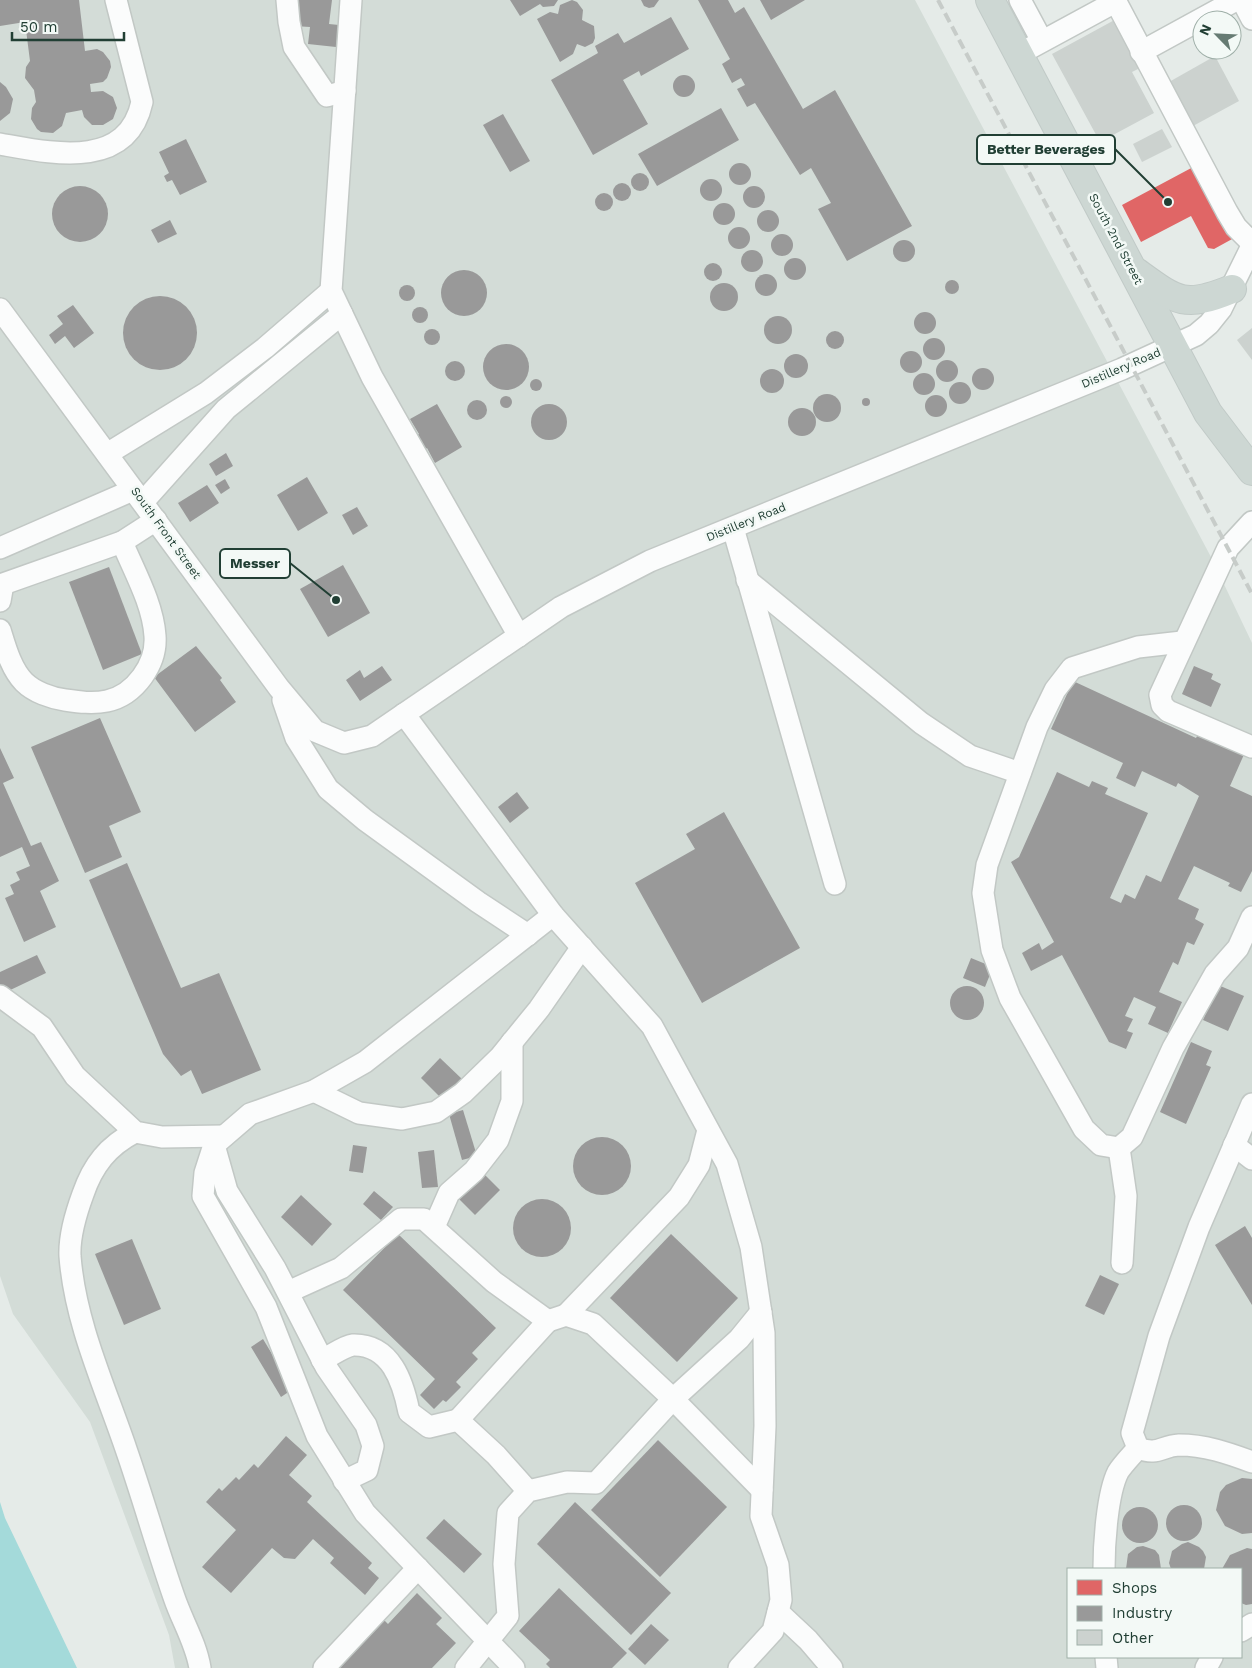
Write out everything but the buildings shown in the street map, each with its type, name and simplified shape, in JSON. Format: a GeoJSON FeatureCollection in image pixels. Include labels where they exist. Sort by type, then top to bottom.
{"type":"FeatureCollection","features":[{"type":"Feature","properties":{"kind":"main road","name":"South 2nd Street"},"geometry":{"type":"LineString","coordinates":[[990,0],[1208,413],[1252,471]]}},
{"type":"Feature","properties":{"kind":"main road"},"geometry":{"type":"LineString","coordinates":[[1133,270],[1172,296],[1188,301],[1199,301],[1232,289]]}},
{"type":"Feature","properties":{"kind":"street"},"geometry":{"type":"LineString","coordinates":[[0,144],[54,153],[77,154],[116,143],[130,131],[138,117],[142,102],[116,0]]}},
{"type":"Feature","properties":{"kind":"street"},"geometry":{"type":"LineString","coordinates":[[287,0],[294,47],[327,96],[345,91]]}},
{"type":"Feature","properties":{"kind":"street"},"geometry":{"type":"LineString","coordinates":[[351,0],[331,291],[372,376],[519,636]]}},
{"type":"Feature","properties":{"kind":"street"},"geometry":{"type":"LineString","coordinates":[[1020,0],[1042,41]]}},
{"type":"Feature","properties":{"kind":"street"},"geometry":{"type":"LineString","coordinates":[[1141,52],[1236,0]]}},
{"type":"Feature","properties":{"kind":"street"},"geometry":{"type":"LineString","coordinates":[[1242,0],[1252,19]]}},
{"type":"Feature","properties":{"kind":"street"},"geometry":{"type":"LineString","coordinates":[[1018,54],[1115,1],[1227,212],[1236,227],[1252,244]]}},
{"type":"Feature","properties":{"kind":"street","name":"Distillery Road"},"geometry":{"type":"LineString","coordinates":[[344,743],[372,736],[560,608],[650,561],[1122,369],[1196,335],[1221,310],[1252,244]]}},
{"type":"Feature","properties":{"kind":"street"},"geometry":{"type":"LineString","coordinates":[[107,454],[206,393],[265,348],[331,291]]}},
{"type":"Feature","properties":{"kind":"street","name":"South Front Street"},"geometry":{"type":"LineString","coordinates":[[0,309],[279,688],[315,731],[344,743]]}},
{"type":"Feature","properties":{"kind":"street"},"geometry":{"type":"LineString","coordinates":[[0,548],[138,496],[226,409],[342,314]]}},
{"type":"Feature","properties":{"kind":"street"},"geometry":{"type":"LineString","coordinates":[[0,601],[3,584],[122,542],[156,520]]}},
{"type":"Feature","properties":{"kind":"street"},"geometry":{"type":"LineString","coordinates":[[1252,522],[1228,548],[1182,642],[1160,695],[1162,705],[1168,711],[1252,747]]}},
{"type":"Feature","properties":{"kind":"street"},"geometry":{"type":"LineString","coordinates":[[733,528],[834,884]]}},
{"type":"Feature","properties":{"kind":"street"},"geometry":{"type":"LineString","coordinates":[[0,630],[6,652],[24,682],[49,698],[84,703],[108,701],[135,686],[151,662],[155,636],[148,606],[122,542]]}},
{"type":"Feature","properties":{"kind":"street"},"geometry":{"type":"LineString","coordinates":[[748,580],[921,723],[970,756],[1020,773]]}},
{"type":"Feature","properties":{"kind":"street"},"geometry":{"type":"LineString","coordinates":[[1182,642],[1138,647],[1072,668],[1055,690],[1037,727],[987,865],[984,894],[992,950],[1010,998],[1084,1129],[1101,1145],[1119,1148],[1132,1137],[1173,1048],[1215,974],[1238,948],[1252,917]]}},
{"type":"Feature","properties":{"kind":"street"},"geometry":{"type":"LineString","coordinates":[[279,688],[296,738],[328,788],[365,820],[478,902],[528,935]]}},
{"type":"Feature","properties":{"kind":"street"},"geometry":{"type":"LineString","coordinates":[[404,714],[553,915],[652,1026],[727,1164],[749,1238],[764,1332],[765,1426],[761,1516],[778,1565],[781,1600],[773,1631],[739,1668]]}},
{"type":"Feature","properties":{"kind":"street"},"geometry":{"type":"LineString","coordinates":[[514,1668],[365,1513],[344,1481],[317,1436],[266,1307],[204,1196],[205,1173],[219,1141],[250,1114],[314,1091],[365,1062],[553,915]]}},
{"type":"Feature","properties":{"kind":"street"},"geometry":{"type":"LineString","coordinates":[[314,1091],[359,1113],[402,1119],[436,1112],[463,1094],[512,1042],[539,1009],[582,947]]}},
{"type":"Feature","properties":{"kind":"street"},"geometry":{"type":"LineString","coordinates":[[0,996],[42,1027],[76,1076],[135,1132],[219,1141]]}},
{"type":"Feature","properties":{"kind":"street"},"geometry":{"type":"LineString","coordinates":[[434,1227],[449,1194],[474,1170],[498,1140],[512,1101],[512,1042]]}},
{"type":"Feature","properties":{"kind":"street"},"geometry":{"type":"LineString","coordinates":[[1252,1104],[1195,1236],[1160,1336],[1132,1434],[1138,1448],[1150,1453],[1178,1445],[1214,1448],[1252,1462]]}},
{"type":"Feature","properties":{"kind":"street"},"geometry":{"type":"LineString","coordinates":[[322,1360],[352,1345],[375,1349],[393,1365],[405,1390],[409,1412],[429,1427],[458,1420],[679,1197],[699,1165],[708,1130]]}},
{"type":"Feature","properties":{"kind":"street"},"geometry":{"type":"LineString","coordinates":[[135,1132],[121,1140],[100,1158],[88,1180],[74,1216],[70,1255],[80,1317],[134,1471],[174,1598],[198,1655],[200,1668]]}},
{"type":"Feature","properties":{"kind":"street"},"geometry":{"type":"LineString","coordinates":[[219,1141],[227,1191],[288,1292],[322,1360],[366,1425],[374,1446],[367,1470],[344,1481]]}},
{"type":"Feature","properties":{"kind":"street"},"geometry":{"type":"LineString","coordinates":[[1234,1145],[1252,1159]]}},
{"type":"Feature","properties":{"kind":"street"},"geometry":{"type":"LineString","coordinates":[[1119,1148],[1126,1196],[1122,1263]]}},
{"type":"Feature","properties":{"kind":"street"},"geometry":{"type":"LineString","coordinates":[[288,1292],[341,1268],[401,1219],[424,1218],[494,1282],[557,1318],[593,1324],[673,1399],[762,1490]]}},
{"type":"Feature","properties":{"kind":"street"},"geometry":{"type":"LineString","coordinates":[[466,1668],[489,1642],[508,1616],[504,1564],[508,1513],[528,1491],[566,1482],[596,1482],[673,1399],[739,1339],[761,1312]]}},
{"type":"Feature","properties":{"kind":"street"},"geometry":{"type":"LineString","coordinates":[[458,1420],[496,1455],[528,1491]]}},
{"type":"Feature","properties":{"kind":"street"},"geometry":{"type":"LineString","coordinates":[[1104,1568],[1105,1538],[1110,1505],[1118,1473],[1138,1448]]}},
{"type":"Feature","properties":{"kind":"street"},"geometry":{"type":"LineString","coordinates":[[324,1668],[418,1568]]}},
{"type":"Feature","properties":{"kind":"street"},"geometry":{"type":"LineString","coordinates":[[778,1612],[808,1640],[832,1668]]}},
{"type":"Feature","properties":{"kind":"shaded area"},"geometry":{"type":"Polygon","coordinates":[[[0,0],[915,0],[1211,557],[1252,643],[1252,1668],[175,1668],[169,1635],[90,1422],[13,1314],[0,1276],[0,0]]]}},
{"type":"Feature","properties":{"kind":"water"},"geometry":{"type":"Polygon","coordinates":[[[0,1502],[5,1518],[77,1668],[0,1668],[0,1502]]]}},
{"type":"Feature","properties":{"kind":"railway"},"geometry":{"type":"LineString","coordinates":[[938,0],[1252,594]]}},
{"type":"Feature","properties":{"kind":"place","name":"Better Beverages"},"geometry":{"type":"Point","coordinates":[1168,202]}},
{"type":"Feature","properties":{"kind":"place","name":"Messer"},"geometry":{"type":"Point","coordinates":[336,600]}}]}
